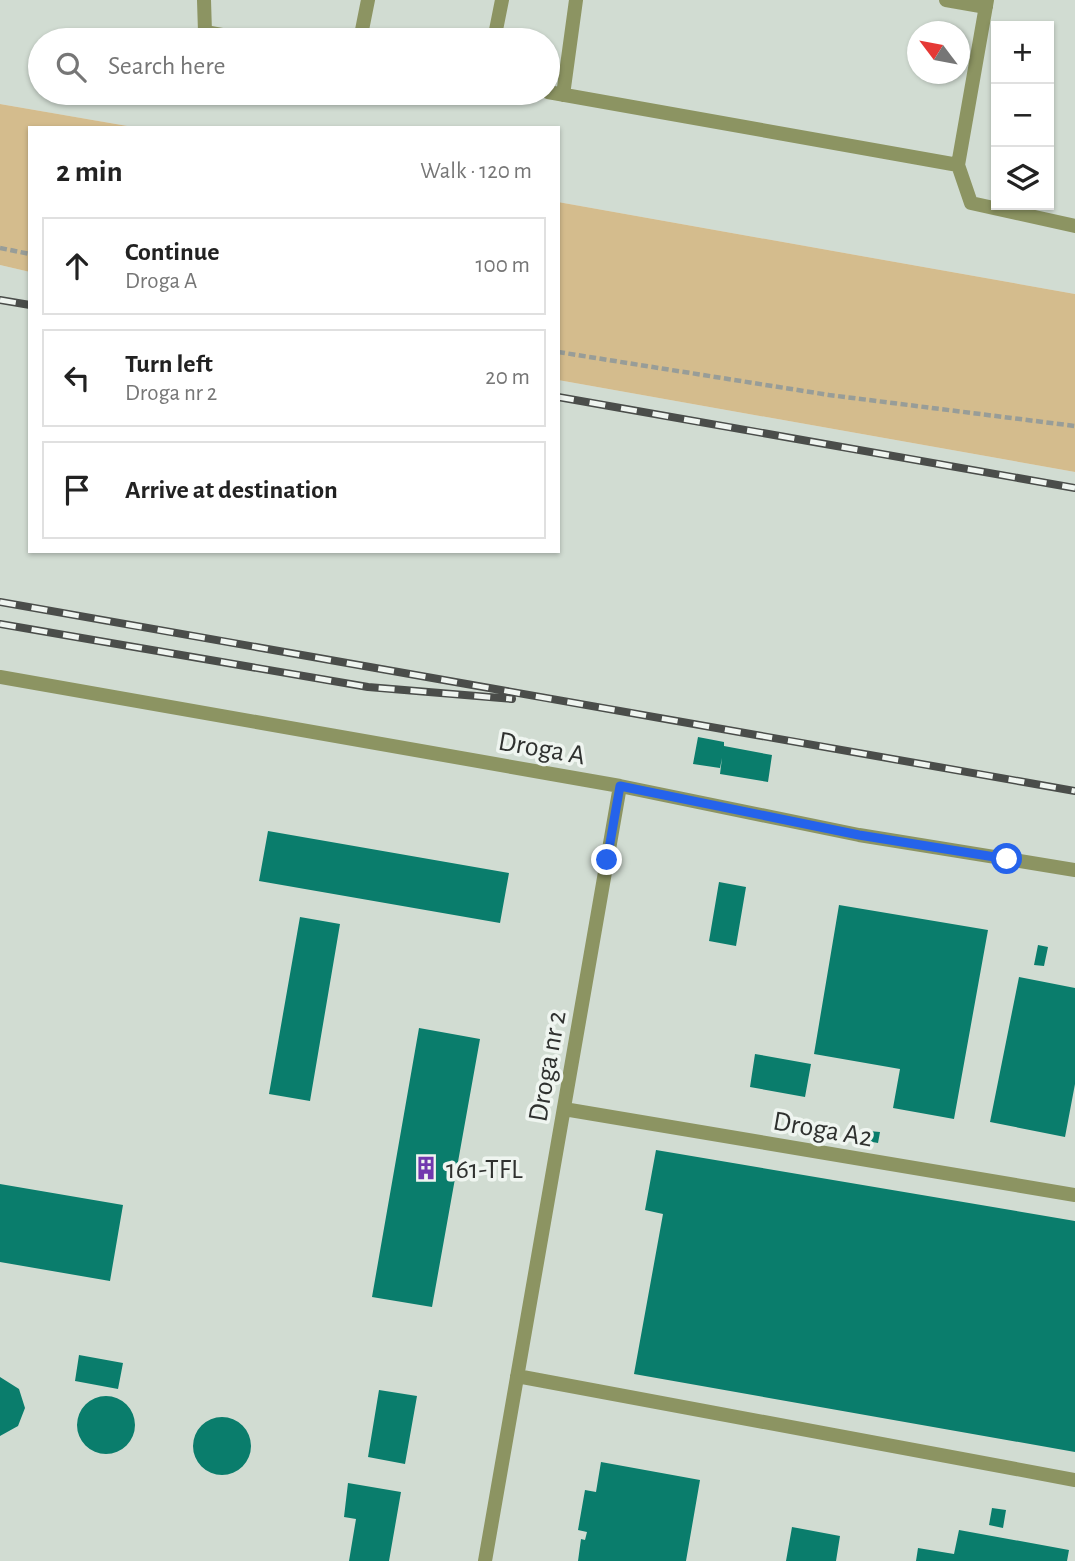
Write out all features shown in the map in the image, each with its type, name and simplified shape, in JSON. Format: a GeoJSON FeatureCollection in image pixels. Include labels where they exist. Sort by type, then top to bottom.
{"type":"FeatureCollection","features":[{"type":"Feature","properties":{"kind":"lane"},"geometry":{"type":"LineString","coordinates":[[204,0],[205,28]]}},
{"type":"Feature","properties":{"kind":"lane"},"geometry":{"type":"LineString","coordinates":[[362,28],[368,0]]}},
{"type":"Feature","properties":{"kind":"lane"},"geometry":{"type":"LineString","coordinates":[[496,28],[502,0]]}},
{"type":"Feature","properties":{"kind":"lane"},"geometry":{"type":"LineString","coordinates":[[563,95],[576,0]]}},
{"type":"Feature","properties":{"kind":"lane"},"geometry":{"type":"LineString","coordinates":[[946,0],[987,4],[958,165],[971,203],[1075,226]]}},
{"type":"Feature","properties":{"kind":"lane"},"geometry":{"type":"LineString","coordinates":[[560,95],[958,165]]}},
{"type":"Feature","properties":{"kind":"lane","name":"Droga A"},"geometry":{"type":"LineString","coordinates":[[0,677],[620,786],[859,835],[1075,870]]}},
{"type":"Feature","properties":{"kind":"lane","name":"Droga nr 2"},"geometry":{"type":"LineString","coordinates":[[485,1561],[620,786]]}},
{"type":"Feature","properties":{"kind":"lane","name":"Droga A2"},"geometry":{"type":"LineString","coordinates":[[564,1109],[1075,1195]]}},
{"type":"Feature","properties":{"kind":"lane"},"geometry":{"type":"LineString","coordinates":[[517,1377],[1075,1480]]}},
{"type":"Feature","properties":{"kind":"path"},"geometry":{"type":"LineString","coordinates":[[0,248],[28,254]]}},
{"type":"Feature","properties":{"kind":"path"},"geometry":{"type":"LineString","coordinates":[[560,352],[829,395],[1075,425]]}},
{"type":"Feature","properties":{"kind":"shaded area"},"geometry":{"type":"Polygon","coordinates":[[[0,0],[1075,0],[1075,294],[560,202],[560,126],[127,126],[0,104],[0,0]]]}},
{"type":"Feature","properties":{"kind":"shaded area"},"geometry":{"type":"Polygon","coordinates":[[[0,104],[127,126],[28,126],[28,272],[0,265],[0,104]]]}},
{"type":"Feature","properties":{"kind":"shaded area"},"geometry":{"type":"Polygon","coordinates":[[[560,202],[1075,294],[1075,472],[560,380],[560,202]]]}},
{"type":"Feature","properties":{"kind":"shaded area"},"geometry":{"type":"Polygon","coordinates":[[[0,265],[28,272],[28,553],[560,553],[560,380],[1075,472],[1075,1561],[0,1561],[0,265]]]}},
{"type":"Feature","properties":{"kind":"building"},"geometry":{"type":"Polygon","coordinates":[[[698,737],[724,742],[724,746],[772,755],[768,782],[720,774],[722,758],[720,768],[693,764],[698,737]]]}},
{"type":"Feature","properties":{"kind":"building"},"geometry":{"type":"Polygon","coordinates":[[[268,831],[509,873],[500,923],[259,881],[268,831]]]}},
{"type":"Feature","properties":{"kind":"building"},"geometry":{"type":"Polygon","coordinates":[[[719,882],[746,887],[736,946],[709,941],[719,882]]]}},
{"type":"Feature","properties":{"kind":"building"},"geometry":{"type":"Polygon","coordinates":[[[839,905],[988,930],[954,1119],[893,1108],[900,1069],[814,1054],[839,905]]]}},
{"type":"Feature","properties":{"kind":"building"},"geometry":{"type":"Polygon","coordinates":[[[300,917],[340,924],[310,1101],[269,1094],[300,917]]]}},
{"type":"Feature","properties":{"kind":"building"},"geometry":{"type":"Polygon","coordinates":[[[1038,945],[1048,947],[1044,966],[1034,965],[1038,945]]]}},
{"type":"Feature","properties":{"kind":"building"},"geometry":{"type":"Polygon","coordinates":[[[1019,977],[1075,988],[1075,1084],[1065,1137],[990,1122],[1019,977]]]}},
{"type":"Feature","properties":{"kind":"building","name":"161-TFL"},"geometry":{"type":"Polygon","coordinates":[[[419,1028],[480,1039],[432,1307],[372,1297],[419,1028]]]}},
{"type":"Feature","properties":{"kind":"building"},"geometry":{"type":"Polygon","coordinates":[[[755,1054],[811,1064],[805,1097],[750,1087],[755,1054]]]}},
{"type":"Feature","properties":{"kind":"building"},"geometry":{"type":"Polygon","coordinates":[[[869,1131],[880,1132],[878,1143],[867,1141],[869,1131]]]}},
{"type":"Feature","properties":{"kind":"building"},"geometry":{"type":"Polygon","coordinates":[[[656,1150],[1075,1221],[1075,1452],[634,1374],[663,1214],[645,1210],[656,1150]]]}},
{"type":"Feature","properties":{"kind":"building"},"geometry":{"type":"Polygon","coordinates":[[[0,1184],[123,1205],[110,1281],[0,1262],[0,1184]]]}},
{"type":"Feature","properties":{"kind":"building"},"geometry":{"type":"Polygon","coordinates":[[[79,1355],[123,1363],[118,1389],[75,1381],[79,1355]]]}},
{"type":"Feature","properties":{"kind":"building"},"geometry":{"type":"Polygon","coordinates":[[[0,1377],[19,1389],[25,1408],[18,1426],[0,1436],[0,1377]]]}},
{"type":"Feature","properties":{"kind":"building"},"geometry":{"type":"Polygon","coordinates":[[[379,1390],[417,1396],[405,1464],[368,1457],[379,1390]]]}},
{"type":"Feature","properties":{"kind":"building"},"geometry":{"type":"Polygon","coordinates":[[[100,1396],[112,1396],[127,1404],[135,1419],[135,1431],[127,1446],[112,1454],[100,1454],[85,1446],[77,1431],[77,1419],[85,1404],[100,1396]]]}},
{"type":"Feature","properties":{"kind":"building"},"geometry":{"type":"Polygon","coordinates":[[[216,1417],[228,1417],[243,1425],[251,1440],[251,1452],[243,1467],[228,1475],[216,1475],[201,1467],[193,1452],[193,1440],[201,1425],[216,1417]]]}},
{"type":"Feature","properties":{"kind":"building"},"geometry":{"type":"Polygon","coordinates":[[[601,1462],[700,1480],[686,1561],[578,1561],[581,1539],[585,1540],[587,1532],[578,1530],[585,1490],[596,1492],[601,1462]]]}},
{"type":"Feature","properties":{"kind":"building"},"geometry":{"type":"Polygon","coordinates":[[[348,1483],[401,1492],[389,1561],[349,1561],[356,1519],[344,1517],[348,1483]]]}},
{"type":"Feature","properties":{"kind":"building"},"geometry":{"type":"Polygon","coordinates":[[[992,1508],[1006,1510],[1003,1528],[989,1525],[992,1508]]]}},
{"type":"Feature","properties":{"kind":"building"},"geometry":{"type":"Polygon","coordinates":[[[792,1527],[840,1536],[836,1561],[786,1561],[792,1527]]]}},
{"type":"Feature","properties":{"kind":"building"},"geometry":{"type":"Polygon","coordinates":[[[959,1530],[1069,1550],[1067,1561],[916,1561],[918,1548],[954,1554],[959,1530]]]}},
{"type":"Feature","properties":{"kind":"railway"},"geometry":{"type":"LineString","coordinates":[[0,300],[28,305]]}},
{"type":"Feature","properties":{"kind":"railway"},"geometry":{"type":"LineString","coordinates":[[560,397],[1075,488]]}},
{"type":"Feature","properties":{"kind":"railway"},"geometry":{"type":"LineString","coordinates":[[0,602],[1075,791]]}},
{"type":"Feature","properties":{"kind":"railway"},"geometry":{"type":"LineString","coordinates":[[0,624],[368,687],[512,699]]}},
{"type":"Feature","properties":{"kind":"place","name":"161-TFL"},"geometry":{"type":"Point","coordinates":[426,1168]}},
{"type":"Feature","properties":{"kind":"route"},"geometry":{"type":"LineString","coordinates":[[607,860],[620,786],[859,835],[1007,859]]}}]}
